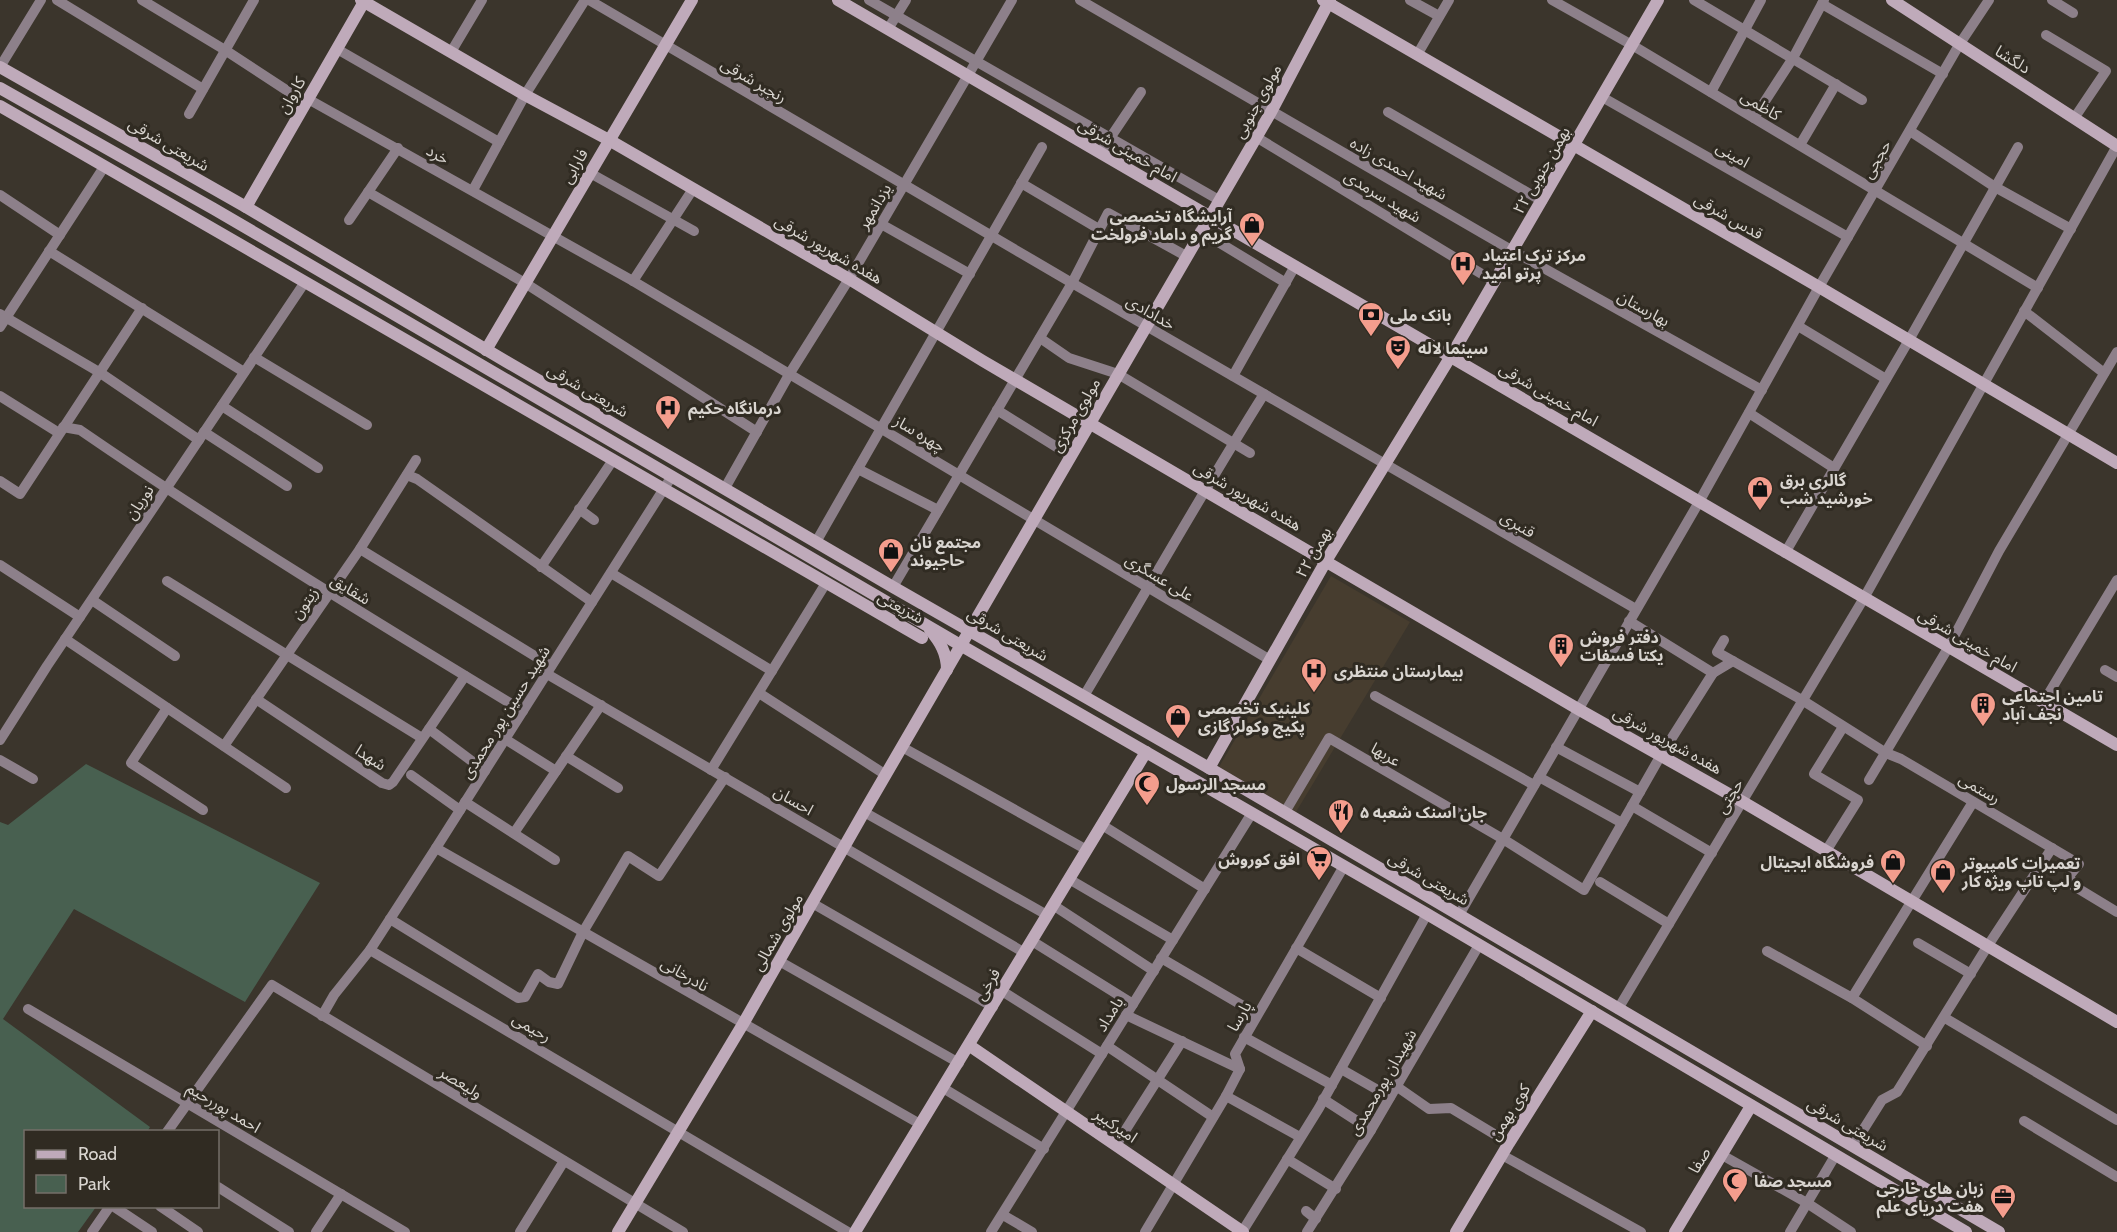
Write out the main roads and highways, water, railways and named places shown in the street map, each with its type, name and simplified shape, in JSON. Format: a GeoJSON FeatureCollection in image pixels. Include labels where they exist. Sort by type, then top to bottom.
{"type":"FeatureCollection","features":[{"type":"Feature","properties":{"kind":"place","name":"آرایشگاه تخصصی گریم و داماد فرولخت"},"geometry":{"type":"Point","coordinates":[1252,248]}},
{"type":"Feature","properties":{"kind":"place","name":"مرکز ترک اعتیاد پرتو امید"},"geometry":{"type":"Point","coordinates":[1463,287]}},
{"type":"Feature","properties":{"kind":"place","name":"بانک ملی"},"geometry":{"type":"Point","coordinates":[1371,338]}},
{"type":"Feature","properties":{"kind":"place","name":"سینما لاله"},"geometry":{"type":"Point","coordinates":[1398,371]}},
{"type":"Feature","properties":{"kind":"place","name":"درمانگاه حکیم"},"geometry":{"type":"Point","coordinates":[668,431]}},
{"type":"Feature","properties":{"kind":"place","name":"گالری برق خورشید شب"},"geometry":{"type":"Point","coordinates":[1760,512]}},
{"type":"Feature","properties":{"kind":"place","name":"مجتمع نان حاجیوند"},"geometry":{"type":"Point","coordinates":[891,574]}},
{"type":"Feature","properties":{"kind":"place","name":"دفتر فروش یکتا فسفات"},"geometry":{"type":"Point","coordinates":[1561,669]}},
{"type":"Feature","properties":{"kind":"place","name":"بیمارستان منتظری"},"geometry":{"type":"Point","coordinates":[1314,694]}},
{"type":"Feature","properties":{"kind":"place","name":"تامین اجتماعی نجف آباد"},"geometry":{"type":"Point","coordinates":[1983,728]}},
{"type":"Feature","properties":{"kind":"place","name":"کلینیک تخصصی پکیج وکولر گازی"},"geometry":{"type":"Point","coordinates":[1178,740]}},
{"type":"Feature","properties":{"kind":"place","name":"مسجد الرسول"},"geometry":{"type":"Point","coordinates":[1147,807]}},
{"type":"Feature","properties":{"kind":"place","name":"جان اسنک شعبه ۵"},"geometry":{"type":"Point","coordinates":[1341,835]}},
{"type":"Feature","properties":{"kind":"place","name":"افق کوروش"},"geometry":{"type":"Point","coordinates":[1319,882]}},
{"type":"Feature","properties":{"kind":"place","name":"فروشگاه ایجیتال"},"geometry":{"type":"Point","coordinates":[1893,885]}},
{"type":"Feature","properties":{"kind":"place","name":"تعمیرات کامپیوتر و لپ تاپ ویژه کار"},"geometry":{"type":"Point","coordinates":[1943,895]}},
{"type":"Feature","properties":{"kind":"place","name":"مسجد صفا"},"geometry":{"type":"Point","coordinates":[1735,1204]}},
{"type":"Feature","properties":{"kind":"place","name":"زبان های خارجی هفت دریای علم"},"geometry":{"type":"Point","coordinates":[2003,1220]}}]}
